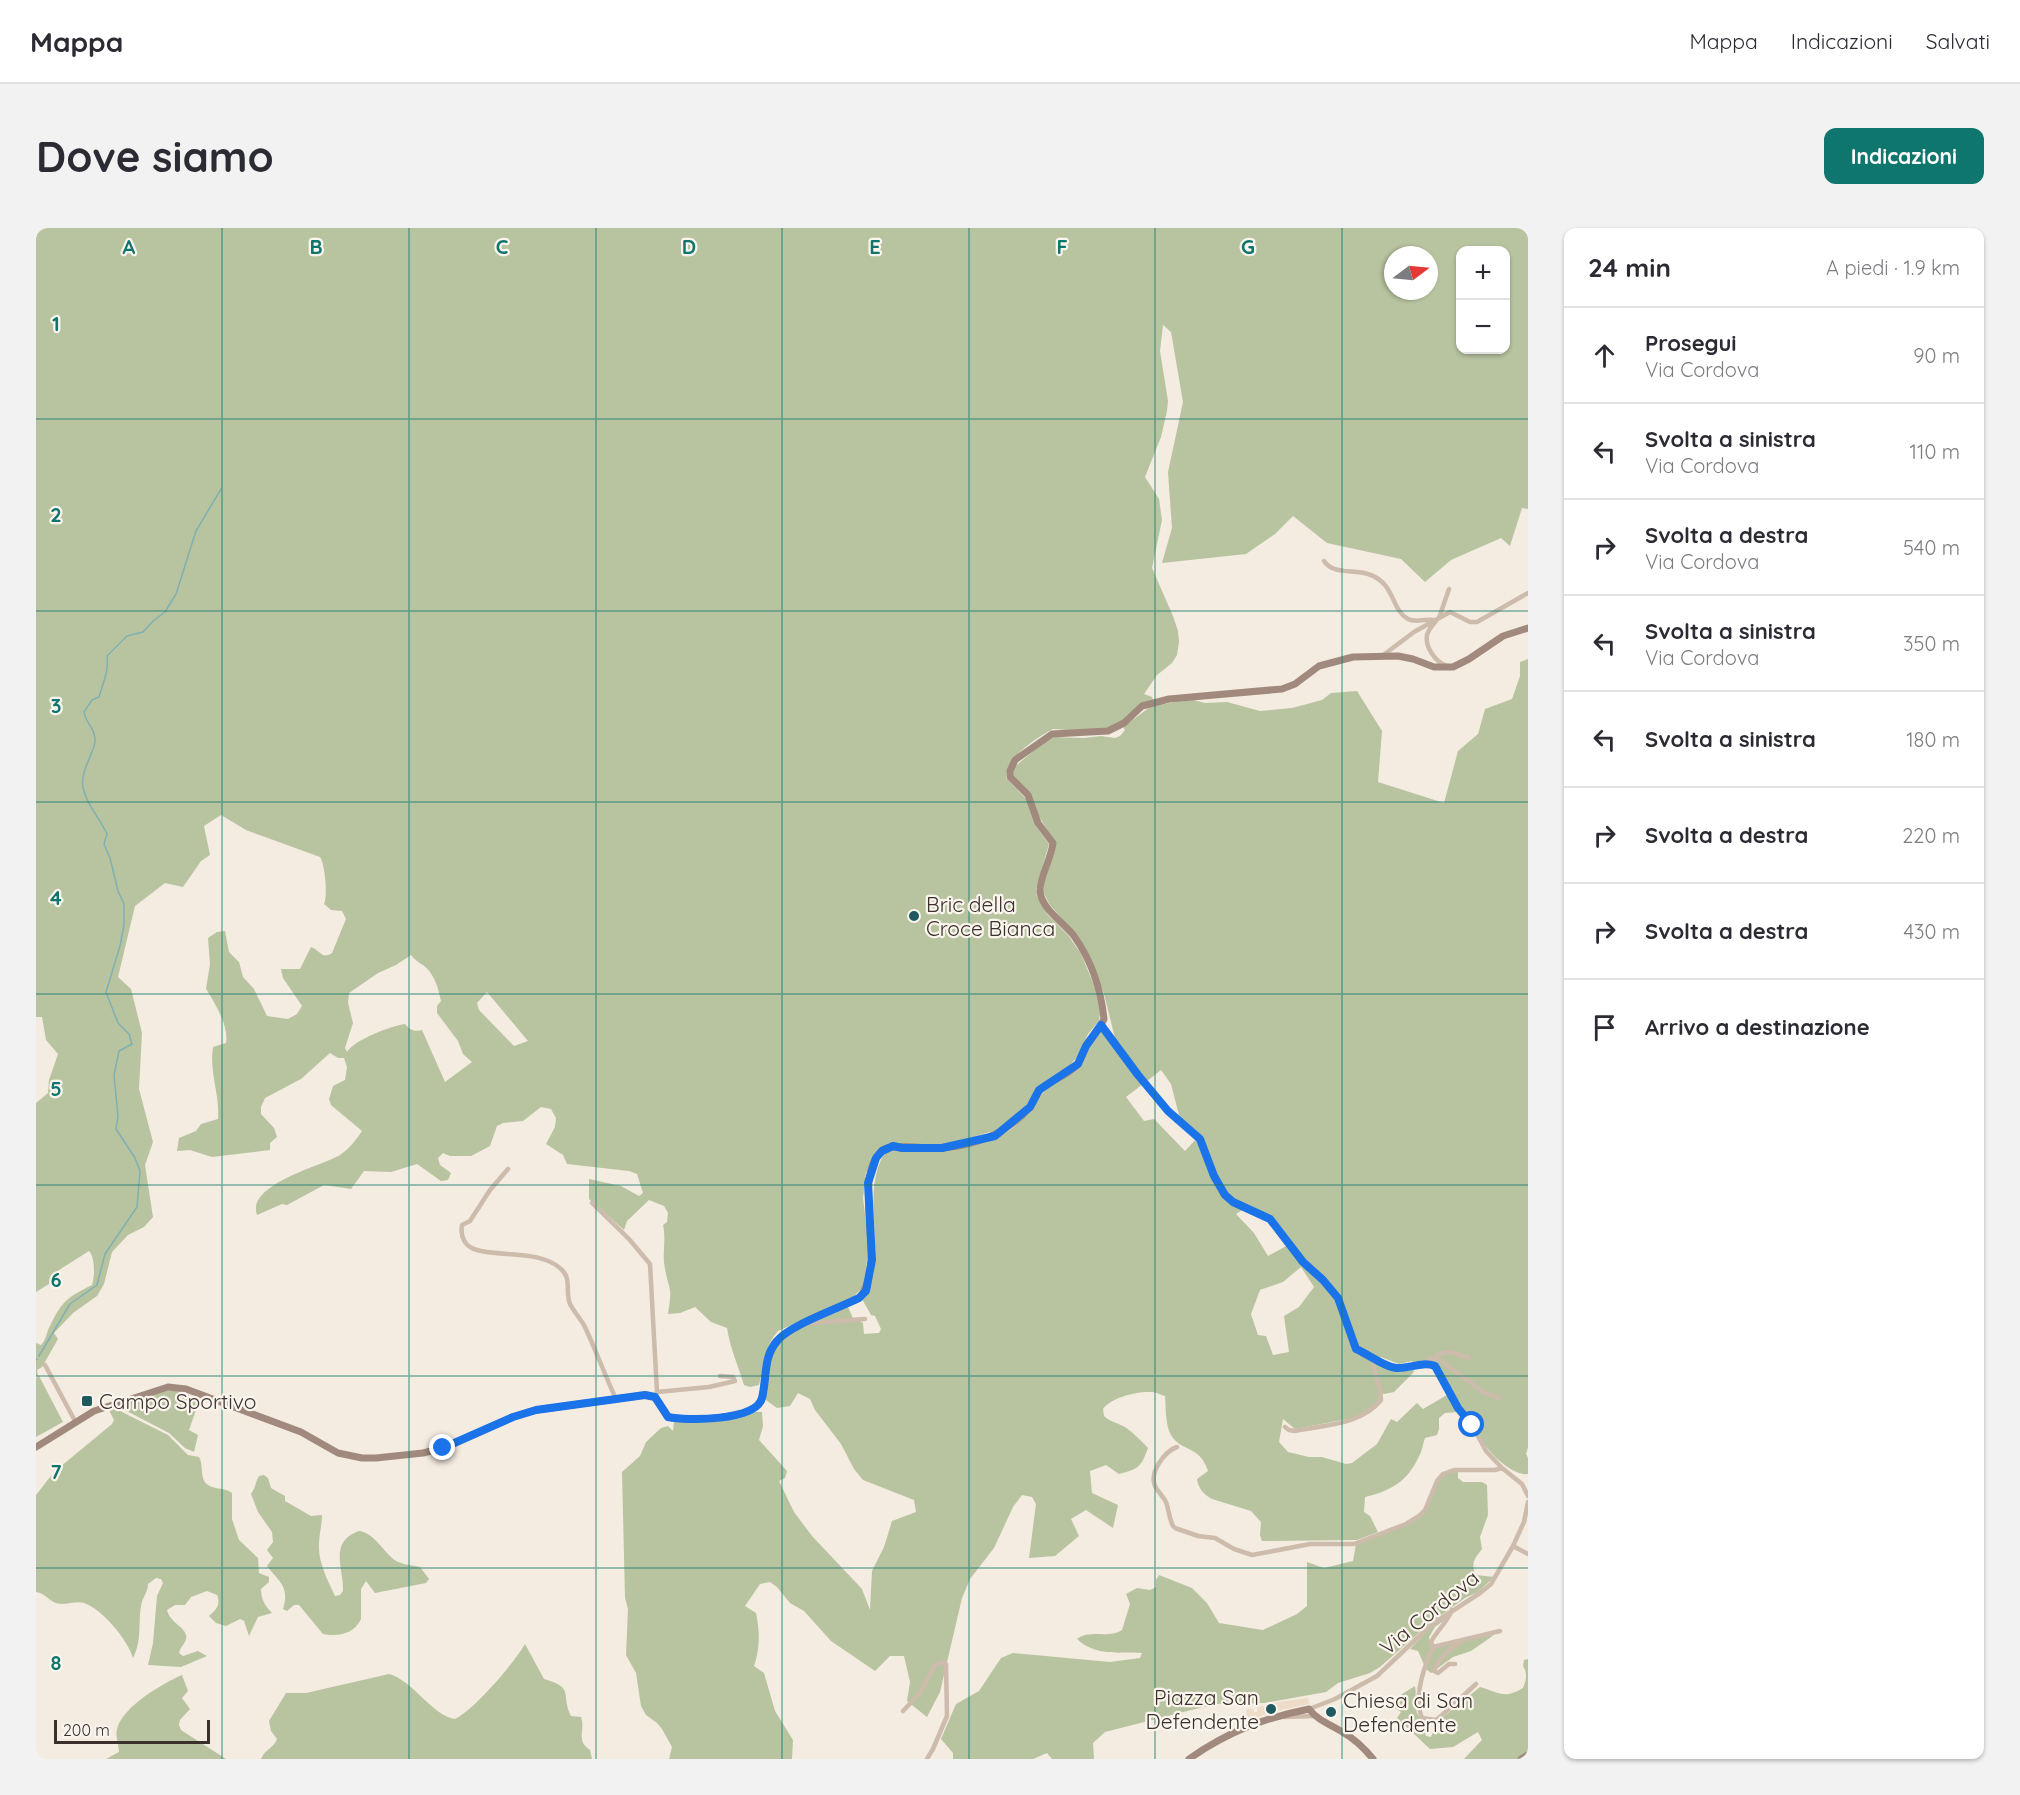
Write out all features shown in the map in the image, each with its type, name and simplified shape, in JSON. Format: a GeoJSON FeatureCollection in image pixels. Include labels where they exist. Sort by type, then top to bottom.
{"type":"FeatureCollection","features":[{"type":"Feature","properties":{"kind":"street"},"geometry":{"type":"LineString","coordinates":[[1324,561],[1327,566],[1336,570],[1360,572],[1379,579],[1386,585],[1401,613],[1407,619],[1437,620]]}},
{"type":"Feature","properties":{"kind":"street"},"geometry":{"type":"LineString","coordinates":[[1449,589],[1437,620],[1427,634],[1428,645],[1438,662],[1453,667]]}},
{"type":"Feature","properties":{"kind":"street"},"geometry":{"type":"LineString","coordinates":[[1382,656],[1414,632],[1450,612],[1470,622],[1477,622],[1528,593]]}},
{"type":"Feature","properties":{"kind":"street"},"geometry":{"type":"LineString","coordinates":[[591,1203],[645,1256],[650,1264],[656,1394],[668,1417],[682,1420],[740,1415],[757,1407],[761,1400],[768,1356],[778,1339],[859,1298],[866,1291],[872,1260],[868,1183],[876,1158],[882,1151],[893,1146],[942,1148],[995,1136],[1030,1107],[1039,1090],[1078,1064],[1086,1046],[1104,1019],[1100,990],[1079,944],[1043,901],[1040,885],[1052,854],[1053,843],[1038,823],[1028,795],[1010,777],[1010,771],[1016,760],[1052,734],[1108,732],[1124,723],[1142,706],[1150,703],[1184,696],[1282,689],[1295,684],[1312,670],[1327,663],[1353,657],[1407,657],[1434,668],[1453,667],[1503,636],[1528,628]]}},
{"type":"Feature","properties":{"kind":"street"},"geometry":{"type":"LineString","coordinates":[[1101,1025],[1168,1111],[1200,1139],[1214,1176],[1225,1195],[1233,1202],[1270,1219],[1303,1262],[1338,1298],[1356,1349],[1393,1368],[1425,1363],[1435,1366],[1458,1408],[1472,1425],[1486,1451],[1502,1468],[1526,1487],[1528,1496]]}},
{"type":"Feature","properties":{"kind":"street"},"geometry":{"type":"LineString","coordinates":[[508,1169],[490,1190],[470,1221],[462,1226],[463,1240],[475,1250],[527,1256],[544,1260],[561,1268],[568,1284],[568,1299],[584,1325],[616,1399]]}},
{"type":"Feature","properties":{"kind":"street"},"geometry":{"type":"LineString","coordinates":[[806,1323],[865,1319]]}},
{"type":"Feature","properties":{"kind":"street"},"geometry":{"type":"LineString","coordinates":[[1425,1363],[1438,1354],[1451,1353],[1469,1358]]}},
{"type":"Feature","properties":{"kind":"street"},"geometry":{"type":"LineString","coordinates":[[1285,1427],[1295,1431],[1354,1420],[1365,1415],[1381,1400],[1372,1366],[1372,1357]]}},
{"type":"Feature","properties":{"kind":"street"},"geometry":{"type":"LineString","coordinates":[[1435,1358],[1482,1392],[1499,1398]]}},
{"type":"Feature","properties":{"kind":"street"},"geometry":{"type":"LineString","coordinates":[[45,1365],[73,1418]]}},
{"type":"Feature","properties":{"kind":"street"},"geometry":{"type":"LineString","coordinates":[[36,1447],[73,1418],[162,1388],[182,1387],[301,1432],[338,1453],[362,1458],[376,1458],[423,1453],[443,1448],[513,1417],[536,1410],[709,1387],[732,1383],[735,1380],[733,1377],[720,1376]]}},
{"type":"Feature","properties":{"kind":"street"},"geometry":{"type":"LineString","coordinates":[[1177,1447],[1169,1450],[1163,1457],[1154,1480],[1155,1486],[1167,1504],[1173,1526],[1198,1536],[1215,1538],[1234,1549],[1252,1555],[1310,1544],[1354,1544],[1363,1541],[1419,1516],[1425,1510],[1437,1481],[1443,1474],[1454,1470],[1502,1468]]}},
{"type":"Feature","properties":{"kind":"street","name":"Via Cordova"},"geometry":{"type":"LineString","coordinates":[[1309,1708],[1335,1700],[1377,1676],[1431,1625],[1491,1584],[1524,1522],[1528,1502]]}},
{"type":"Feature","properties":{"kind":"street"},"geometry":{"type":"LineString","coordinates":[[1513,1546],[1528,1554]]}},
{"type":"Feature","properties":{"kind":"street"},"geometry":{"type":"LineString","coordinates":[[1452,1610],[1449,1618],[1431,1642],[1433,1647],[1426,1660],[1417,1707],[1422,1718],[1436,1720],[1476,1684]]}},
{"type":"Feature","properties":{"kind":"street"},"geometry":{"type":"LineString","coordinates":[[1433,1647],[1500,1631]]}},
{"type":"Feature","properties":{"kind":"street"},"geometry":{"type":"LineString","coordinates":[[1455,1664],[1449,1664],[1438,1673],[1434,1671],[1444,1656],[1464,1640]]}},
{"type":"Feature","properties":{"kind":"street"},"geometry":{"type":"LineString","coordinates":[[903,1711],[920,1692],[934,1666],[944,1662],[946,1664],[947,1716],[927,1759]]}},
{"type":"Feature","properties":{"kind":"street"},"geometry":{"type":"LineString","coordinates":[[1189,1759],[1240,1729],[1272,1716],[1309,1708],[1316,1716],[1364,1748],[1373,1759]]}},
{"type":"Feature","properties":{"kind":"street"},"geometry":{"type":"LineString","coordinates":[[1272,1716],[1316,1716]]}},
{"type":"Feature","properties":{"kind":"street"},"geometry":{"type":"LineString","coordinates":[[1521,1759],[1528,1755]]}},
{"type":"Feature","properties":{"kind":"green space"},"geometry":{"type":"Polygon","coordinates":[[[36,228],[1528,228],[1528,509],[1522,508],[1510,546],[1501,538],[1451,560],[1425,582],[1401,559],[1327,543],[1293,516],[1275,534],[1246,554],[1162,563],[1172,528],[1168,472],[1183,402],[1171,332],[1163,325],[1160,351],[1168,401],[1167,411],[1161,437],[1145,477],[1159,499],[1162,520],[1152,568],[1178,631],[1177,655],[1172,663],[1157,675],[1144,694],[1152,697],[1153,700],[1129,719],[1107,729],[1084,731],[1053,729],[1030,743],[1016,756],[1007,771],[1006,778],[1027,800],[1036,826],[1049,844],[1036,889],[1037,897],[1048,915],[1068,935],[1081,954],[1099,1001],[1099,1021],[1088,1034],[1079,1055],[1070,1065],[1037,1089],[1022,1111],[1004,1126],[947,1144],[889,1143],[875,1154],[866,1173],[863,1198],[868,1238],[866,1276],[863,1287],[853,1297],[778,1331],[767,1349],[759,1385],[750,1387],[744,1385],[727,1328],[711,1322],[695,1307],[680,1313],[668,1314],[670,1293],[664,1262],[663,1225],[667,1222],[668,1213],[664,1206],[649,1200],[627,1221],[624,1230],[589,1199],[589,1179],[621,1186],[639,1196],[643,1193],[637,1174],[629,1171],[567,1164],[563,1155],[546,1144],[555,1127],[556,1118],[551,1109],[541,1107],[523,1121],[503,1123],[497,1126],[490,1146],[471,1156],[450,1156],[443,1153],[438,1158],[440,1165],[451,1173],[448,1180],[441,1181],[417,1164],[391,1172],[364,1171],[351,1189],[324,1185],[287,1205],[282,1204],[257,1215],[257,1204],[263,1194],[274,1185],[340,1155],[362,1131],[331,1105],[329,1099],[333,1086],[345,1080],[347,1067],[344,1058],[338,1058],[330,1053],[301,1079],[265,1098],[261,1114],[274,1128],[277,1137],[270,1143],[270,1150],[212,1157],[190,1150],[177,1151],[179,1138],[196,1131],[201,1124],[218,1119],[212,1056],[213,1047],[226,1043],[226,1036],[220,1015],[206,989],[210,964],[208,938],[217,932],[225,931],[229,952],[239,962],[243,977],[254,989],[267,1016],[288,1019],[297,1014],[302,1006],[283,978],[281,969],[300,969],[311,947],[323,955],[332,953],[346,919],[342,911],[331,910],[324,904],[325,880],[320,857],[246,830],[221,815],[204,826],[210,855],[201,861],[183,887],[165,883],[135,906],[118,977],[131,989],[142,1033],[139,1089],[153,1142],[145,1165],[153,1217],[144,1227],[128,1235],[112,1252],[104,1284],[97,1296],[73,1313],[54,1333],[58,1339],[42,1367],[37,1370],[36,1377],[36,1343],[41,1345],[43,1343],[61,1306],[76,1293],[92,1285],[94,1272],[89,1251],[59,1270],[49,1284],[36,1292],[36,1103],[48,1093],[49,1080],[58,1054],[46,1040],[42,1017],[36,1017],[36,228]],[[411,955],[378,973],[349,993],[348,1003],[353,1023],[345,1048],[347,1052],[365,1038],[405,1024],[412,1030],[422,1030],[445,1082],[472,1062],[463,1054],[458,1041],[437,1013],[437,1006],[441,1001],[433,977],[411,955]],[[487,992],[477,1003],[479,1010],[514,1046],[528,1041],[487,992]]]}},
{"type":"Feature","properties":{"kind":"green space"},"geometry":{"type":"Polygon","coordinates":[[[1528,659],[1528,1447],[1526,1454],[1528,1474],[1522,1474],[1509,1468],[1491,1452],[1467,1412],[1462,1412],[1433,1363],[1422,1361],[1413,1363],[1412,1361],[1399,1364],[1381,1357],[1377,1362],[1394,1370],[1413,1368],[1414,1372],[1394,1392],[1384,1394],[1380,1392],[1380,1400],[1358,1417],[1295,1429],[1283,1419],[1279,1442],[1288,1452],[1309,1457],[1322,1457],[1346,1464],[1352,1463],[1377,1444],[1391,1419],[1397,1422],[1417,1403],[1423,1409],[1447,1395],[1458,1412],[1445,1413],[1439,1418],[1437,1435],[1425,1438],[1421,1452],[1406,1477],[1384,1491],[1365,1497],[1364,1512],[1370,1516],[1378,1532],[1357,1540],[1262,1541],[1261,1522],[1251,1511],[1212,1499],[1200,1488],[1197,1479],[1208,1471],[1205,1463],[1171,1435],[1167,1421],[1165,1396],[1152,1392],[1125,1396],[1107,1405],[1103,1409],[1104,1416],[1128,1429],[1148,1448],[1143,1459],[1135,1469],[1119,1474],[1106,1465],[1090,1471],[1092,1493],[1118,1505],[1113,1528],[1086,1510],[1071,1519],[1079,1536],[1055,1556],[1029,1558],[1036,1504],[1032,1497],[1022,1495],[1013,1507],[994,1548],[970,1579],[962,1598],[940,1692],[927,1717],[907,1701],[910,1682],[904,1656],[890,1656],[875,1671],[831,1641],[804,1611],[790,1603],[770,1582],[760,1584],[745,1606],[756,1613],[759,1634],[754,1666],[764,1673],[775,1711],[793,1740],[792,1759],[669,1759],[672,1747],[662,1729],[646,1715],[641,1706],[636,1673],[626,1655],[628,1609],[625,1598],[622,1472],[640,1456],[646,1442],[661,1428],[668,1426],[673,1431],[674,1422],[737,1419],[755,1412],[762,1412],[763,1426],[759,1440],[787,1471],[785,1478],[779,1481],[794,1512],[812,1536],[862,1589],[870,1610],[872,1571],[884,1547],[892,1521],[916,1512],[914,1500],[863,1480],[854,1469],[841,1444],[815,1410],[810,1399],[798,1393],[790,1406],[777,1408],[766,1400],[766,1377],[772,1353],[780,1341],[794,1331],[848,1307],[853,1318],[863,1323],[864,1334],[879,1333],[881,1329],[875,1316],[871,1315],[862,1299],[870,1283],[874,1266],[874,1190],[877,1172],[884,1154],[898,1150],[942,1151],[976,1144],[1001,1135],[1018,1123],[1047,1089],[1068,1074],[1096,1033],[1102,1031],[1143,1084],[1126,1097],[1144,1121],[1154,1119],[1185,1151],[1197,1138],[1221,1194],[1244,1209],[1236,1214],[1254,1233],[1268,1256],[1288,1245],[1316,1276],[1278,1223],[1258,1210],[1233,1199],[1221,1187],[1208,1150],[1197,1131],[1180,1119],[1171,1084],[1161,1070],[1147,1081],[1116,1042],[1104,994],[1095,970],[1069,927],[1050,905],[1043,892],[1044,881],[1054,854],[1054,840],[1013,776],[1013,768],[1047,740],[1054,737],[1115,738],[1120,736],[1125,730],[1123,727],[1150,707],[1189,699],[1205,703],[1227,702],[1260,711],[1292,708],[1322,700],[1331,693],[1357,691],[1382,731],[1378,782],[1444,803],[1458,751],[1478,734],[1485,709],[1512,699],[1520,676],[1520,662],[1528,659]],[[1301,1267],[1283,1282],[1260,1290],[1251,1314],[1258,1335],[1266,1336],[1273,1355],[1289,1352],[1284,1316],[1299,1307],[1314,1287],[1301,1267]]]}},
{"type":"Feature","properties":{"kind":"green space"},"geometry":{"type":"Polygon","coordinates":[[[39,1376],[63,1422],[36,1437],[36,1378],[39,1376]]]}},
{"type":"Feature","properties":{"kind":"green space"},"geometry":{"type":"Polygon","coordinates":[[[163,1391],[176,1391],[200,1399],[189,1430],[198,1435],[194,1452],[185,1448],[169,1433],[117,1406],[163,1391]]]}},
{"type":"Feature","properties":{"kind":"green space"},"geometry":{"type":"Polygon","coordinates":[[[114,1408],[168,1435],[188,1455],[199,1457],[205,1482],[211,1487],[232,1493],[232,1519],[239,1540],[258,1558],[259,1573],[269,1577],[269,1582],[261,1589],[261,1593],[267,1608],[272,1613],[258,1617],[249,1636],[244,1621],[240,1619],[226,1626],[216,1623],[209,1616],[216,1609],[218,1602],[217,1595],[207,1591],[191,1597],[185,1605],[175,1605],[167,1610],[186,1635],[179,1653],[183,1656],[198,1651],[207,1656],[181,1667],[148,1665],[153,1643],[157,1596],[163,1583],[161,1579],[156,1578],[148,1584],[140,1613],[139,1639],[133,1658],[126,1643],[113,1626],[91,1606],[81,1602],[56,1603],[36,1592],[36,1495],[54,1472],[112,1424],[114,1420],[109,1410],[114,1408]]]}},
{"type":"Feature","properties":{"kind":"green space"},"geometry":{"type":"Polygon","coordinates":[[[1458,1471],[1458,1478],[1463,1482],[1482,1482],[1487,1485],[1488,1515],[1480,1537],[1482,1549],[1475,1558],[1473,1568],[1476,1575],[1494,1577],[1478,1592],[1465,1598],[1429,1624],[1370,1673],[1338,1683],[1326,1692],[1264,1703],[1215,1704],[1105,1732],[1093,1743],[1094,1759],[1052,1759],[1047,1753],[1033,1759],[953,1759],[953,1753],[941,1739],[956,1704],[979,1691],[1001,1658],[1013,1653],[1110,1662],[1140,1658],[1142,1653],[1099,1651],[1077,1639],[1088,1635],[1117,1633],[1122,1630],[1130,1604],[1126,1594],[1137,1588],[1150,1590],[1156,1587],[1159,1575],[1192,1588],[1207,1603],[1219,1623],[1263,1630],[1297,1614],[1307,1606],[1307,1562],[1324,1568],[1353,1561],[1356,1544],[1420,1517],[1438,1481],[1444,1475],[1458,1471]]]}},
{"type":"Feature","properties":{"kind":"green space"},"geometry":{"type":"Polygon","coordinates":[[[264,1475],[268,1478],[271,1488],[285,1496],[285,1501],[311,1516],[322,1515],[320,1558],[335,1596],[340,1595],[343,1591],[341,1549],[349,1536],[359,1531],[370,1535],[396,1561],[420,1567],[429,1579],[426,1583],[375,1593],[366,1581],[361,1589],[361,1619],[354,1628],[340,1635],[323,1634],[299,1605],[294,1605],[287,1611],[283,1609],[284,1590],[267,1566],[273,1558],[267,1550],[273,1542],[272,1532],[258,1512],[251,1494],[259,1476],[264,1475]]]}},
{"type":"Feature","properties":{"kind":"green space"},"geometry":{"type":"Polygon","coordinates":[[[1446,1616],[1446,1619],[1435,1627],[1429,1637],[1431,1647],[1494,1635],[1471,1651],[1453,1657],[1431,1673],[1426,1669],[1418,1651],[1410,1649],[1432,1626],[1446,1616]]]}},
{"type":"Feature","properties":{"kind":"green space"},"geometry":{"type":"Polygon","coordinates":[[[525,1644],[544,1679],[564,1689],[571,1716],[581,1717],[583,1743],[590,1750],[592,1759],[261,1759],[277,1739],[271,1731],[269,1721],[286,1693],[306,1693],[389,1674],[406,1683],[438,1711],[455,1719],[473,1706],[493,1685],[525,1644]]]}},
{"type":"Feature","properties":{"kind":"green space"},"geometry":{"type":"Polygon","coordinates":[[[1528,1659],[1528,1754],[1518,1759],[1464,1759],[1482,1740],[1478,1732],[1453,1747],[1430,1749],[1397,1718],[1401,1712],[1393,1707],[1399,1696],[1415,1686],[1418,1716],[1427,1723],[1425,1733],[1426,1736],[1431,1737],[1437,1722],[1480,1687],[1506,1694],[1523,1688],[1526,1677],[1524,1660],[1528,1659]]]}},
{"type":"Feature","properties":{"kind":"green space"},"geometry":{"type":"Polygon","coordinates":[[[182,1675],[188,1691],[182,1698],[190,1709],[180,1720],[181,1730],[226,1759],[106,1759],[119,1752],[117,1731],[127,1712],[154,1690],[182,1675]]]}},
{"type":"Feature","properties":{"kind":"shaded area","name":"Piazza San Defendente"},"geometry":{"type":"Polygon","coordinates":[[[1308,1698],[1309,1704],[1271,1712],[1248,1721],[1246,1710],[1253,1708],[1254,1712],[1257,1712],[1257,1707],[1271,1705],[1271,1703],[1308,1698]]]}},
{"type":"Feature","properties":{"kind":"waterway"},"geometry":{"type":"LineString","coordinates":[[39,1356],[70,1304],[97,1285],[105,1254],[137,1207],[140,1171],[135,1158],[116,1129],[118,1116],[114,1075],[119,1051],[132,1044],[129,1034],[118,1023],[106,992],[120,946],[124,925],[124,904],[104,844],[107,834],[87,801],[83,788],[83,775],[95,742],[94,734],[84,712],[92,700],[99,697],[106,672],[107,656],[127,636],[143,632],[165,612],[176,594],[196,531],[221,489]]}},
{"type":"Feature","properties":{"kind":"place","name":"Bric della Croce Bianca"},"geometry":{"type":"Point","coordinates":[914,916]}},
{"type":"Feature","properties":{"kind":"place","name":"Campo Sportivo"},"geometry":{"type":"Point","coordinates":[87,1401]}},
{"type":"Feature","properties":{"kind":"place","name":"Piazza San Defendente"},"geometry":{"type":"Point","coordinates":[1271,1709]}},
{"type":"Feature","properties":{"kind":"place","name":"Chiesa di San Defendente"},"geometry":{"type":"Point","coordinates":[1331,1712]}},
{"type":"Feature","properties":{"kind":"route"},"geometry":{"type":"LineString","coordinates":[[443,1448],[523,1413],[645,1395],[655,1397],[668,1417],[682,1420],[740,1415],[757,1407],[761,1400],[768,1356],[778,1339],[794,1328],[859,1298],[866,1291],[872,1260],[868,1183],[876,1158],[882,1151],[893,1146],[942,1148],[995,1136],[1030,1107],[1039,1090],[1065,1075],[1078,1064],[1086,1046],[1101,1025],[1168,1111],[1200,1139],[1214,1176],[1225,1195],[1233,1202],[1270,1219],[1303,1262],[1338,1298],[1356,1349],[1393,1368],[1421,1363],[1435,1366],[1458,1408],[1472,1425]]}}]}
